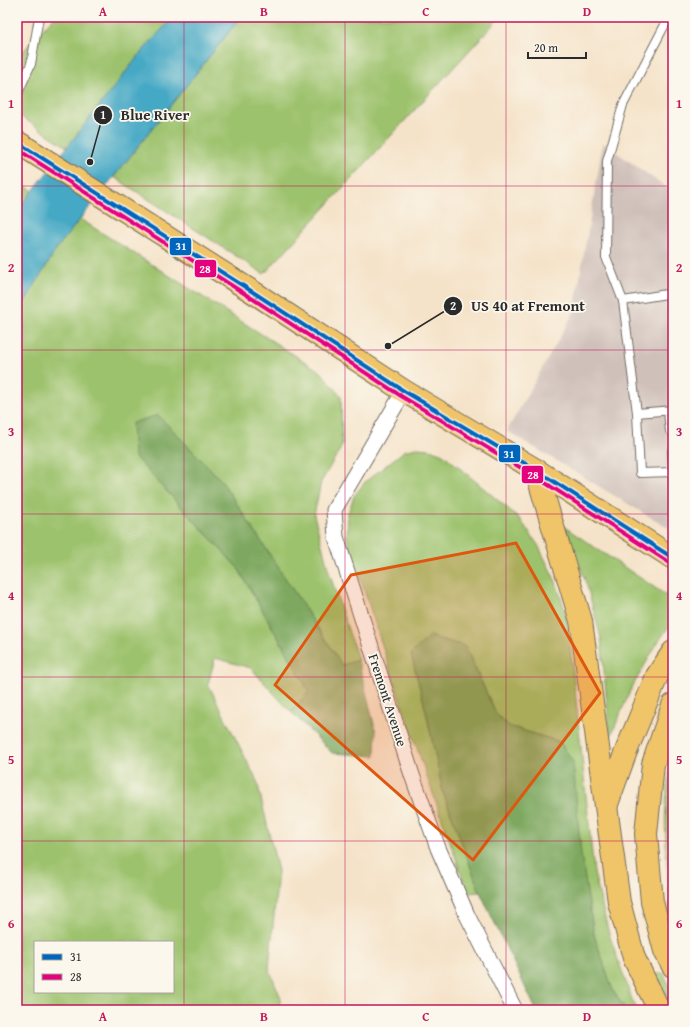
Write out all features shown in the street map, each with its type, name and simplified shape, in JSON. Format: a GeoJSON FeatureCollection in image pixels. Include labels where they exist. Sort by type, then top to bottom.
{"type":"FeatureCollection","features":[{"type":"Feature","properties":{"kind":"main road"},"geometry":{"type":"LineString","coordinates":[[17,142],[256,294],[404,391],[536,470],[673,558]]}},
{"type":"Feature","properties":{"kind":"main road"},"geometry":{"type":"LineString","coordinates":[[536,470],[581,622],[620,909],[634,958],[659,1010]]}},
{"type":"Feature","properties":{"kind":"main road"},"geometry":{"type":"LineString","coordinates":[[606,808],[625,754],[656,676],[673,652]]}},
{"type":"Feature","properties":{"kind":"main road"},"geometry":{"type":"LineString","coordinates":[[673,705],[653,764],[646,834],[652,902],[665,951],[673,966]]}},
{"type":"Feature","properties":{"kind":"street","name":"Fremont Avenue"},"geometry":{"type":"LineString","coordinates":[[404,391],[334,510],[336,537],[412,775],[438,848],[468,915],[515,1010]]}},
{"type":"Feature","properties":{"kind":"lane"},"geometry":{"type":"LineString","coordinates":[[17,95],[31,64],[39,17]]}},
{"type":"Feature","properties":{"kind":"lane"},"geometry":{"type":"LineString","coordinates":[[669,17],[623,106],[607,161],[606,257],[623,301],[637,413],[640,474],[673,472]]}},
{"type":"Feature","properties":{"kind":"lane"},"geometry":{"type":"LineString","coordinates":[[623,301],[673,293]]}},
{"type":"Feature","properties":{"kind":"lane"},"geometry":{"type":"LineString","coordinates":[[637,413],[670,410],[670,431]]}},
{"type":"Feature","properties":{"kind":"lane"},"geometry":{"type":"LineString","coordinates":[[672,451],[673,467]]}},
{"type":"Feature","properties":{"kind":"highlighted area"},"geometry":{"type":"Polygon","coordinates":[[[516,543],[600,693],[473,860],[275,685],[351,575],[516,543]]]}},
{"type":"Feature","properties":{"kind":"shaded area"},"geometry":{"type":"Polygon","coordinates":[[[603,143],[673,192],[673,531],[507,431],[574,312],[603,143]]]}},
{"type":"Feature","properties":{"kind":"green space"},"geometry":{"type":"Polygon","coordinates":[[[54,17],[173,17],[139,55],[67,147],[17,114],[17,58],[54,17]]]}},
{"type":"Feature","properties":{"kind":"green space"},"geometry":{"type":"Polygon","coordinates":[[[241,17],[500,17],[264,274],[114,177],[241,17]]]}},
{"type":"Feature","properties":{"kind":"green space"},"geometry":{"type":"Polygon","coordinates":[[[17,181],[33,191],[17,211],[17,181]]]}},
{"type":"Feature","properties":{"kind":"green space"},"geometry":{"type":"Polygon","coordinates":[[[80,219],[321,372],[341,396],[342,446],[321,482],[314,515],[329,572],[358,660],[342,666],[221,480],[134,456],[238,568],[309,691],[291,712],[251,668],[215,658],[208,684],[257,781],[278,871],[269,969],[281,998],[278,1010],[17,1010],[17,315],[57,248],[80,219]]]}},
{"type":"Feature","properties":{"kind":"green space"},"geometry":{"type":"Polygon","coordinates":[[[158,415],[221,480],[342,665],[358,660],[376,732],[375,756],[332,753],[291,712],[309,691],[238,568],[134,456],[132,423],[158,415]]]}},
{"type":"Feature","properties":{"kind":"green space"},"geometry":{"type":"Polygon","coordinates":[[[416,448],[430,449],[443,454],[519,518],[538,545],[556,582],[566,615],[570,643],[594,873],[609,934],[632,1000],[638,1010],[626,1010],[613,991],[594,935],[560,742],[509,726],[496,714],[465,646],[411,654],[426,711],[443,792],[480,892],[468,893],[400,700],[347,538],[348,513],[354,496],[365,482],[404,451],[416,448]]]}},
{"type":"Feature","properties":{"kind":"green space"},"geometry":{"type":"Polygon","coordinates":[[[563,526],[673,600],[673,621],[658,642],[631,689],[610,738],[601,638],[586,582],[563,526]]]}},
{"type":"Feature","properties":{"kind":"green space"},"geometry":{"type":"Polygon","coordinates":[[[429,636],[465,646],[496,714],[509,726],[560,742],[573,762],[581,854],[594,935],[613,991],[626,1010],[536,1010],[480,892],[443,792],[426,711],[411,654],[429,636]]]}},
{"type":"Feature","properties":{"kind":"green space"},"geometry":{"type":"Polygon","coordinates":[[[673,755],[673,918],[670,908],[666,850],[666,812],[669,774],[673,755]]]}},
{"type":"Feature","properties":{"kind":"green space"},"geometry":{"type":"Polygon","coordinates":[[[663,973],[673,992],[673,1007],[655,975],[663,973]]]}},
{"type":"Feature","properties":{"kind":"water"},"geometry":{"type":"Polygon","coordinates":[[[173,17],[241,17],[57,248],[17,315],[17,211],[139,55],[173,17]]]}},
{"type":"Feature","properties":{"kind":"transit line","name":"31"},"geometry":{"type":"LineString","coordinates":[[17,142],[256,294],[404,391],[536,470],[673,558]]}},
{"type":"Feature","properties":{"kind":"transit line","name":"28"},"geometry":{"type":"LineString","coordinates":[[17,149],[253,299],[401,396],[533,475],[670,563]]}},
{"type":"Feature","properties":{"kind":"place","name":"Blue River"},"geometry":{"type":"Point","coordinates":[90,162]}},
{"type":"Feature","properties":{"kind":"place","name":"US 40 at Fremont"},"geometry":{"type":"Point","coordinates":[388,346]}}]}
